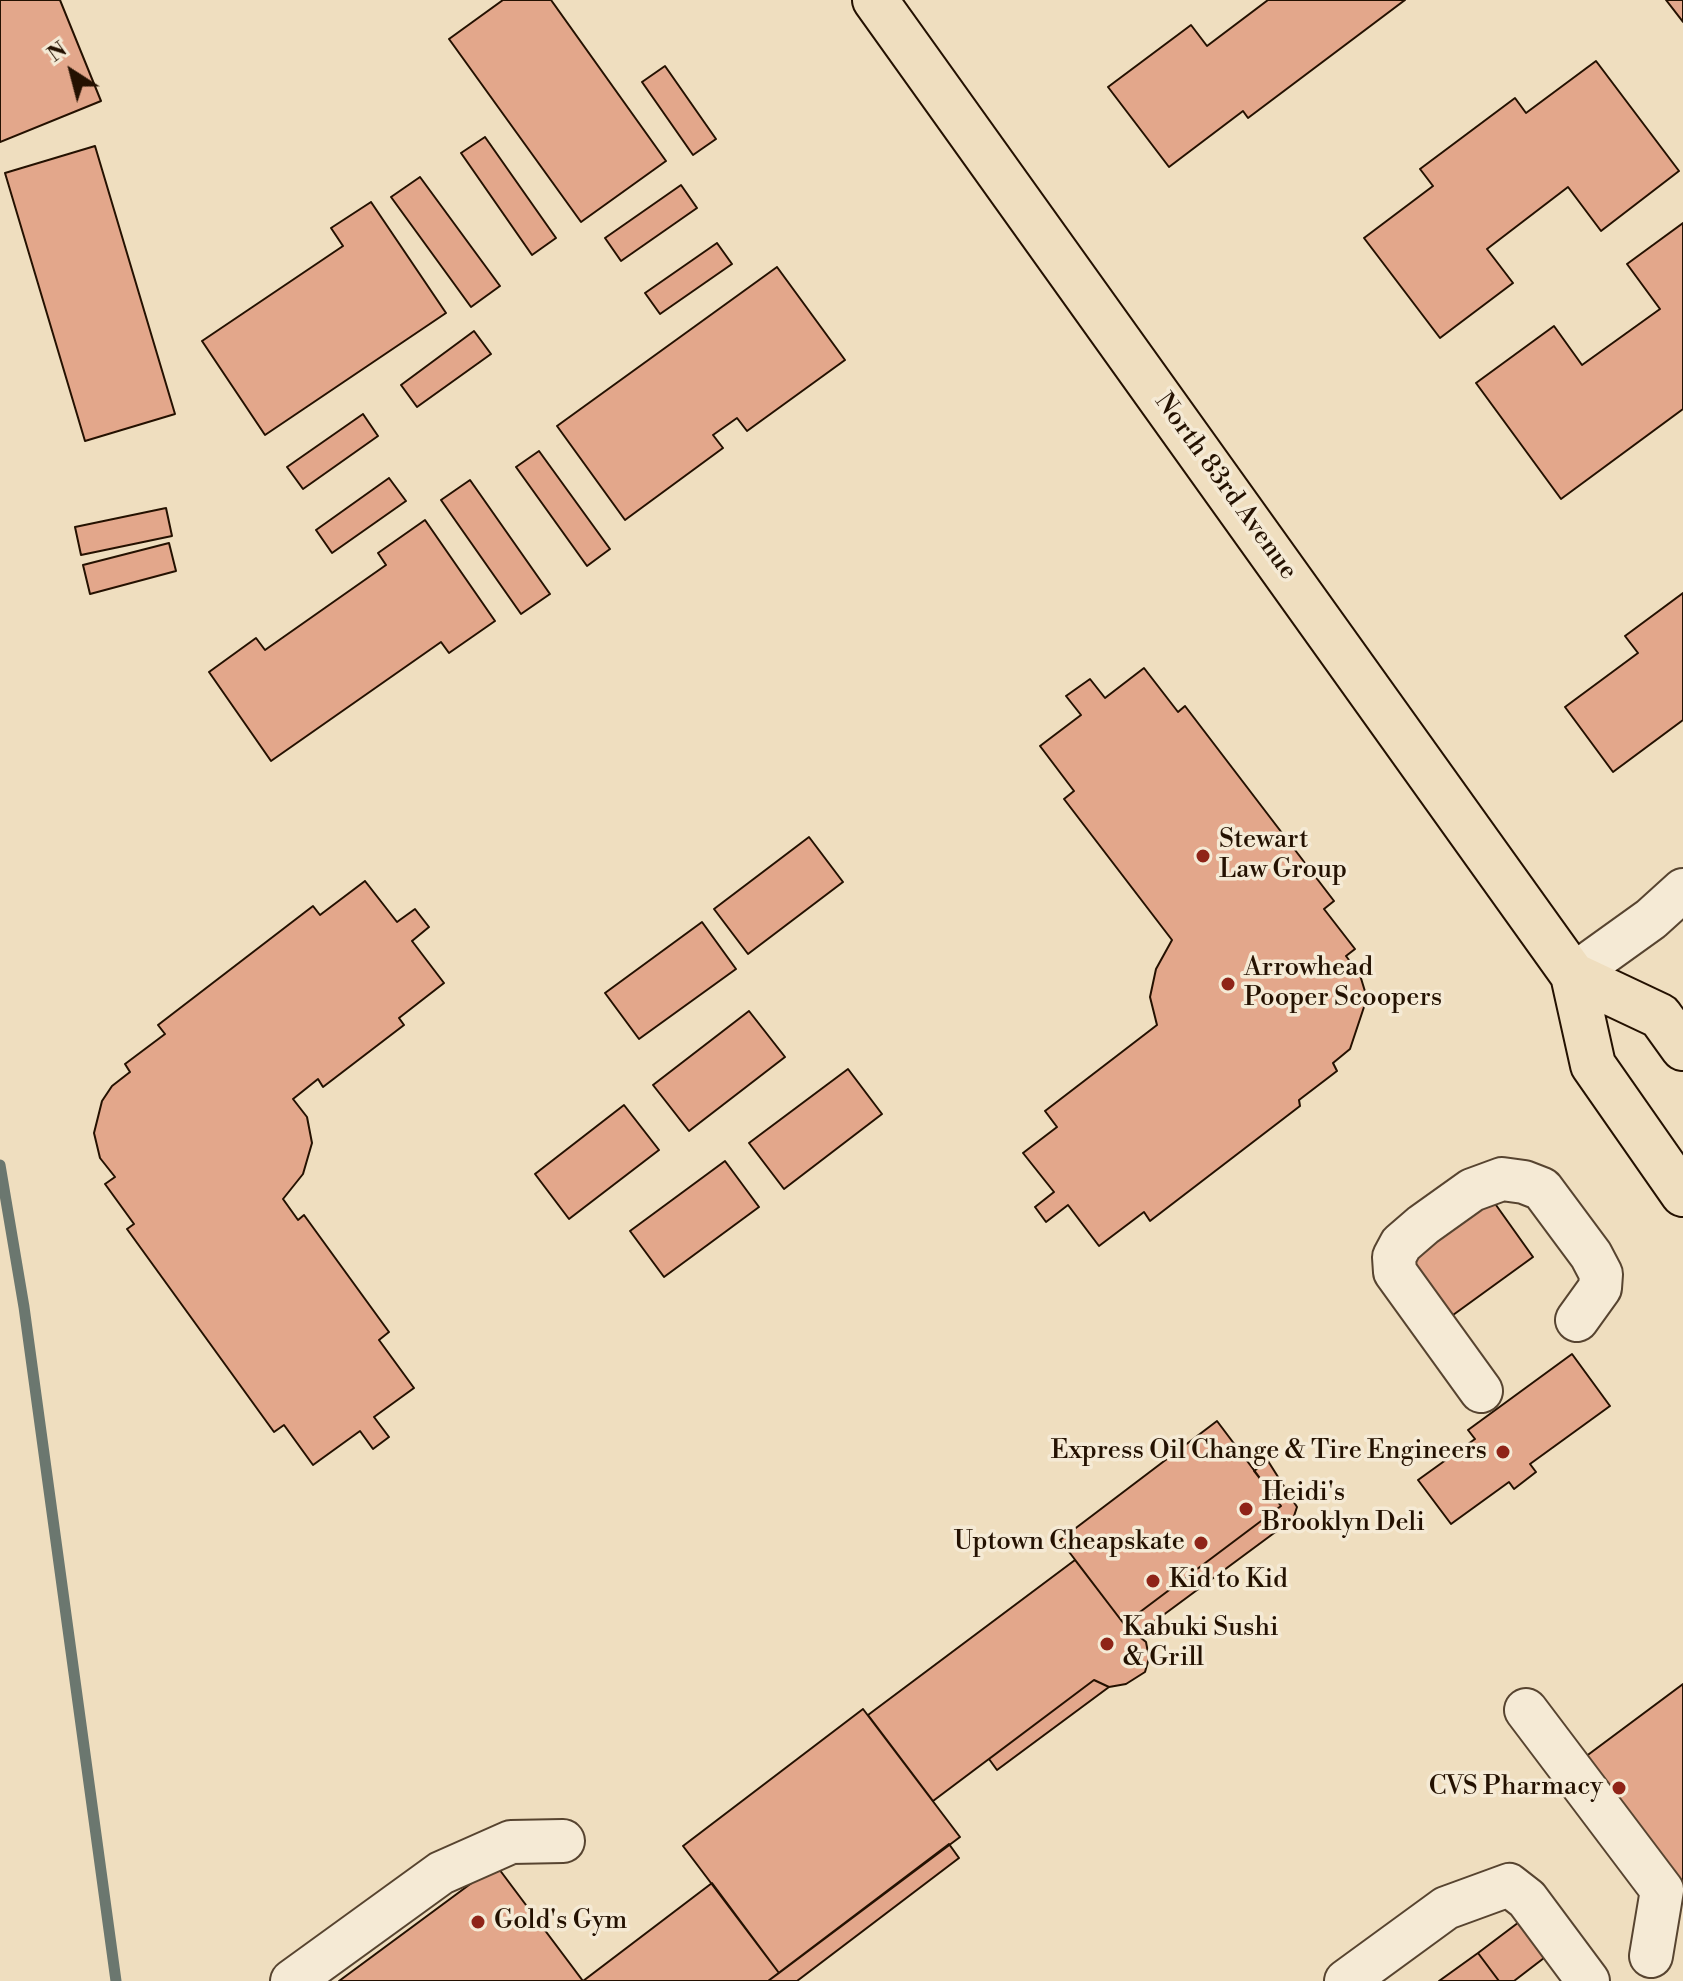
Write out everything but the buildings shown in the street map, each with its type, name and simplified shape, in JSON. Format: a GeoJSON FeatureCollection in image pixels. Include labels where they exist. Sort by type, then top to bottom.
{"type":"FeatureCollection","features":[{"type":"Feature","properties":{"kind":"main road","name":"North 83rd Avenue"},"geometry":{"type":"LineString","coordinates":[[875,0],[1573,975],[1593,1065],[1683,1194]]}},
{"type":"Feature","properties":{"kind":"main road","name":"North 83rd Avenue"},"geometry":{"type":"LineString","coordinates":[[1573,975],[1660,1016],[1683,1048]]}},
{"type":"Feature","properties":{"kind":"street"},"geometry":{"type":"LineString","coordinates":[[1573,975],[1651,919],[1683,890]]}},
{"type":"Feature","properties":{"kind":"street"},"geometry":{"type":"LineString","coordinates":[[1481,1391],[1395,1272],[1394,1257],[1401,1244],[1423,1225],[1472,1190],[1502,1179],[1542,1189],[1591,1255],[1601,1274],[1600,1288],[1577,1320]]}},
{"type":"Feature","properties":{"kind":"street"},"geometry":{"type":"LineString","coordinates":[[1526,1710],[1662,1890],[1651,1956]]}},
{"type":"Feature","properties":{"kind":"street"},"geometry":{"type":"LineString","coordinates":[[292,1981],[441,1873],[511,1842],[563,1841]]}},
{"type":"Feature","properties":{"kind":"street"},"geometry":{"type":"LineString","coordinates":[[1346,1981],[1446,1908],[1509,1885],[1527,1899],[1588,1981]]}},
{"type":"Feature","properties":{"kind":"waterway"},"geometry":{"type":"LineString","coordinates":[[0,1165],[24,1307],[116,1981]]}},
{"type":"Feature","properties":{"kind":"place","name":"Stewart Law Group"},"geometry":{"type":"Point","coordinates":[1203,856]}},
{"type":"Feature","properties":{"kind":"place","name":"Arrowhead Pooper Scoopers"},"geometry":{"type":"Point","coordinates":[1228,984]}},
{"type":"Feature","properties":{"kind":"place","name":"Express Oil Change & Tire Engineers"},"geometry":{"type":"Point","coordinates":[1503,1452]}},
{"type":"Feature","properties":{"kind":"place","name":"Heidi's Brooklyn Deli"},"geometry":{"type":"Point","coordinates":[1246,1509]}},
{"type":"Feature","properties":{"kind":"place","name":"Uptown Cheapskate"},"geometry":{"type":"Point","coordinates":[1201,1543]}},
{"type":"Feature","properties":{"kind":"place","name":"Kid to Kid"},"geometry":{"type":"Point","coordinates":[1153,1581]}},
{"type":"Feature","properties":{"kind":"place","name":"Kabuki Sushi & Grill"},"geometry":{"type":"Point","coordinates":[1107,1644]}},
{"type":"Feature","properties":{"kind":"place","name":"CVS Pharmacy"},"geometry":{"type":"Point","coordinates":[1619,1788]}},
{"type":"Feature","properties":{"kind":"place","name":"Gold's Gym"},"geometry":{"type":"Point","coordinates":[478,1922]}}]}
